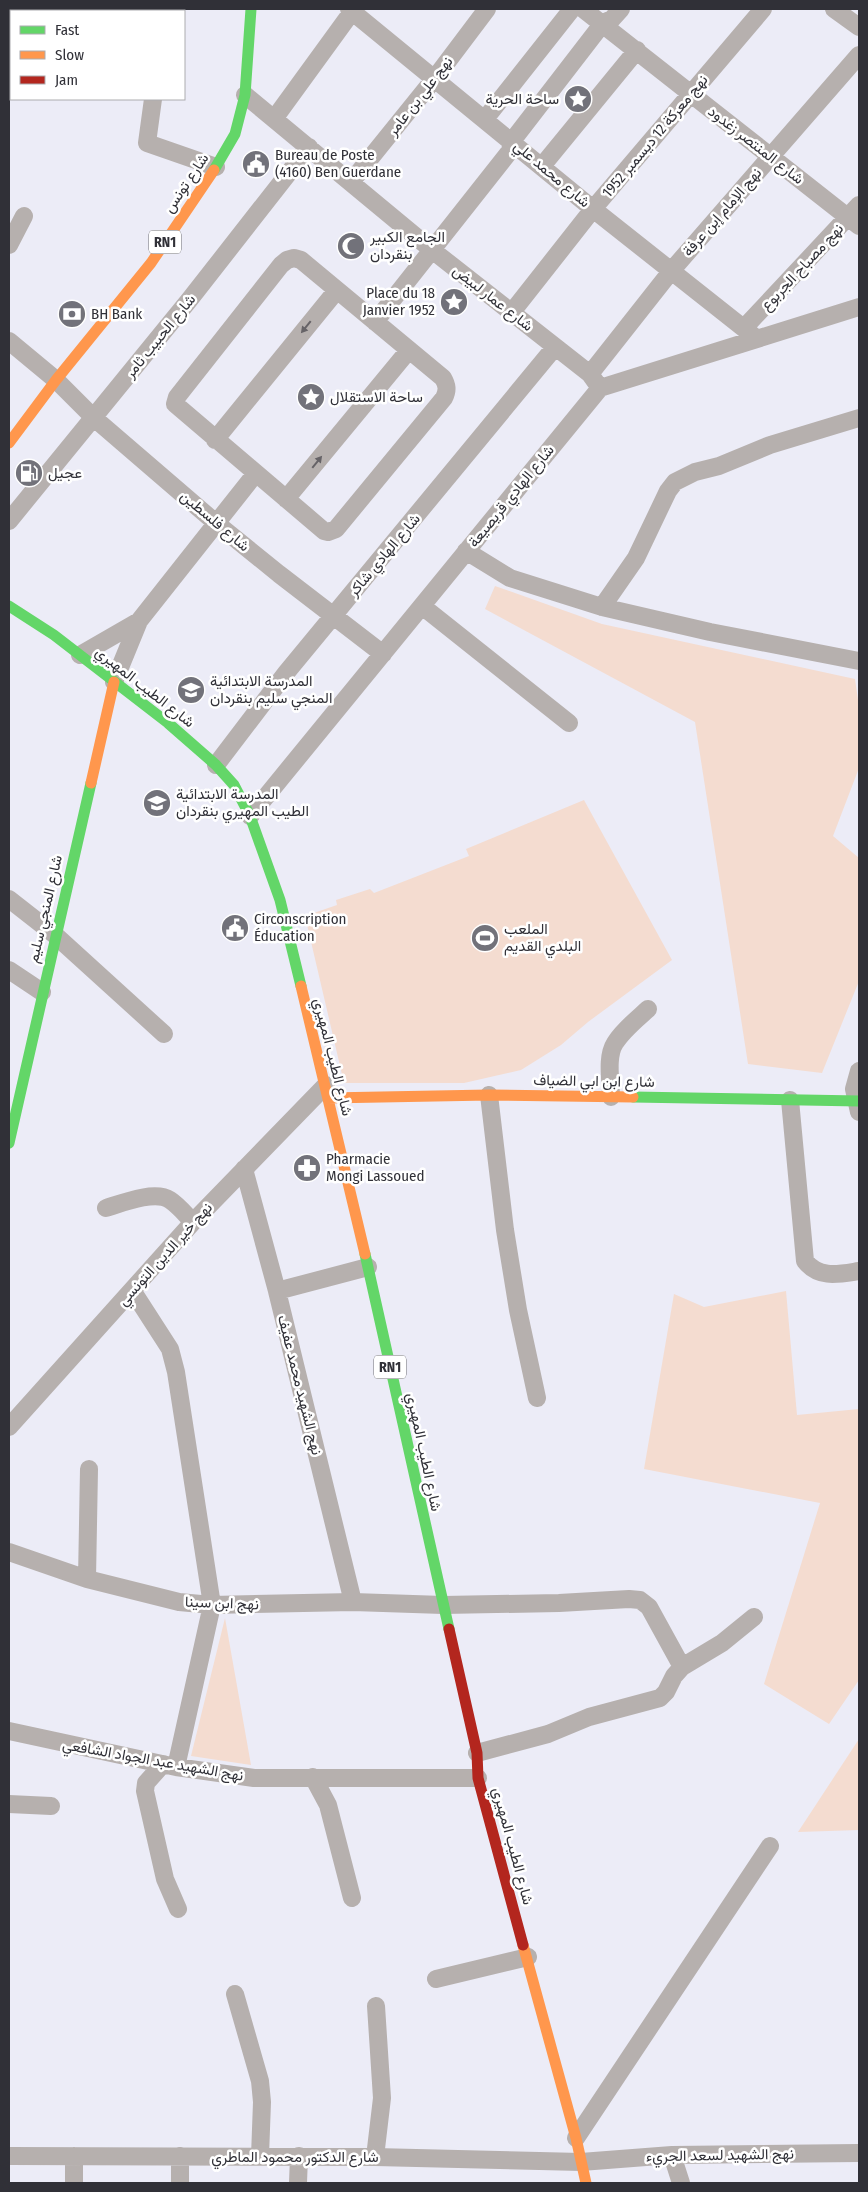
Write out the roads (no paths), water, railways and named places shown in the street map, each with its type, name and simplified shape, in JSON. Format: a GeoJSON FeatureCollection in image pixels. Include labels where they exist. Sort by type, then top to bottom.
{"type":"FeatureCollection","features":[{"type":"Feature","properties":{"kind":"main road","name":"شارع تونس"},"geometry":{"type":"LineString","coordinates":[[9,443],[56,380],[151,263],[216,167],[235,134],[245,95],[251,9]]}},
{"type":"Feature","properties":{"kind":"main road","name":"RN1"},"geometry":{"type":"LineString","coordinates":[[15,595],[54,635]]}},
{"type":"Feature","properties":{"kind":"main road","name":"RN1"},"geometry":{"type":"LineString","coordinates":[[9,606],[54,635]]}},
{"type":"Feature","properties":{"kind":"main road","name":"شارع الطيب المهيري"},"geometry":{"type":"LineString","coordinates":[[54,635],[168,723],[216,765],[234,785],[250,816],[280,900],[368,1267],[442,1605],[477,1753],[478,1778],[528,1957],[576,2138],[586,2183]]}},
{"type":"Feature","properties":{"kind":"main road","name":"شارع المنجي سليم"},"geometry":{"type":"LineString","coordinates":[[9,1143],[13,1097],[42,992],[114,682]]}},
{"type":"Feature","properties":{"kind":"main road","name":"شارع ابن ابي الضياف"},"geometry":{"type":"LineString","coordinates":[[327,1092],[790,1100],[858,1104]]}},
{"type":"Feature","properties":{"kind":"street","name":"نهج علي بن عامر"},"geometry":{"type":"LineString","coordinates":[[351,182],[435,78],[487,9]]}},
{"type":"Feature","properties":{"kind":"street"},"geometry":{"type":"LineString","coordinates":[[485,119],[572,9]]}},
{"type":"Feature","properties":{"kind":"street","name":"شارع المنتصر زغدود"},"geometry":{"type":"LineString","coordinates":[[583,9],[612,20],[637,50],[771,157],[856,216]]}},
{"type":"Feature","properties":{"kind":"street","name":"نهج معركة 12 ديسمبر 1952"},"geometry":{"type":"LineString","coordinates":[[512,312],[593,209],[763,9]]}},
{"type":"Feature","properties":{"kind":"street"},"geometry":{"type":"LineString","coordinates":[[834,9],[859,27]]}},
{"type":"Feature","properties":{"kind":"street","name":"شارع محمد علي"},"geometry":{"type":"LineString","coordinates":[[352,10],[485,119],[514,147],[542,166],[593,209],[750,333]]}},
{"type":"Feature","properties":{"kind":"street"},"geometry":{"type":"LineString","coordinates":[[274,119],[352,10]]}},
{"type":"Feature","properties":{"kind":"street"},"geometry":{"type":"LineString","coordinates":[[375,322],[612,20]]}},
{"type":"Feature","properties":{"kind":"street"},"geometry":{"type":"LineString","coordinates":[[542,166],[637,50]]}},
{"type":"Feature","properties":{"kind":"street","name":"نهج الإمام إبن عرفة"},"geometry":{"type":"LineString","coordinates":[[590,374],[672,270],[859,54]]}},
{"type":"Feature","properties":{"kind":"street","name":"شارع عمار لبيض"},"geometry":{"type":"LineString","coordinates":[[245,95],[432,250],[590,374],[600,388]]}},
{"type":"Feature","properties":{"kind":"street"},"geometry":{"type":"LineString","coordinates":[[153,100],[147,143],[216,167]]}},
{"type":"Feature","properties":{"kind":"street","name":"شارع الحبيب ثامر"},"geometry":{"type":"LineString","coordinates":[[9,522],[309,147]]}},
{"type":"Feature","properties":{"kind":"street"},"geometry":{"type":"LineString","coordinates":[[9,245],[24,216]]}},
{"type":"Feature","properties":{"kind":"street","name":"نهج مصباح الجربوع"},"geometry":{"type":"LineString","coordinates":[[750,333],[856,216]]}},
{"type":"Feature","properties":{"kind":"street"},"geometry":{"type":"LineString","coordinates":[[294,258],[301,260],[375,322],[443,378],[447,391],[438,406],[332,531],[324,531],[178,408],[175,400],[281,265],[287,260],[294,258]]}},
{"type":"Feature","properties":{"kind":"street"},"geometry":{"type":"LineString","coordinates":[[215,440],[337,290]]}},
{"type":"Feature","properties":{"kind":"street"},"geometry":{"type":"LineString","coordinates":[[600,388],[750,333],[859,307]]}},
{"type":"Feature","properties":{"kind":"street","name":"شارع فلسطين"},"geometry":{"type":"LineString","coordinates":[[9,341],[56,380],[94,418],[216,523],[383,654]]}},
{"type":"Feature","properties":{"kind":"street","name":"شارع الهادي شاكر"},"geometry":{"type":"LineString","coordinates":[[216,765],[256,712],[555,347]]}},
{"type":"Feature","properties":{"kind":"street"},"geometry":{"type":"LineString","coordinates":[[286,499],[409,350]]}},
{"type":"Feature","properties":{"kind":"street","name":"شارع الهادي قريصيعة"},"geometry":{"type":"LineString","coordinates":[[250,816],[600,388]]}},
{"type":"Feature","properties":{"kind":"street"},"geometry":{"type":"LineString","coordinates":[[602,607],[636,558],[668,491],[675,482],[690,474],[719,466],[770,445],[859,418]]}},
{"type":"Feature","properties":{"kind":"street"},"geometry":{"type":"LineString","coordinates":[[114,682],[139,621],[256,473]]}},
{"type":"Feature","properties":{"kind":"street"},"geometry":{"type":"LineString","coordinates":[[466,551],[510,578],[602,607],[710,632],[859,661]]}},
{"type":"Feature","properties":{"kind":"street"},"geometry":{"type":"LineString","coordinates":[[422,606],[569,723]]}},
{"type":"Feature","properties":{"kind":"street"},"geometry":{"type":"LineString","coordinates":[[80,655],[139,621]]}},
{"type":"Feature","properties":{"kind":"street"},"geometry":{"type":"LineString","coordinates":[[9,899],[55,935],[164,1034]]}},
{"type":"Feature","properties":{"kind":"street"},"geometry":{"type":"LineString","coordinates":[[9,970],[42,992]]}},
{"type":"Feature","properties":{"kind":"street"},"geometry":{"type":"LineString","coordinates":[[611,1097],[610,1062],[614,1044],[648,1009]]}},
{"type":"Feature","properties":{"kind":"street"},"geometry":{"type":"LineString","coordinates":[[858,1104],[854,1089],[859,1071]]}},
{"type":"Feature","properties":{"kind":"street","name":"نهج خير الدين التونسي"},"geometry":{"type":"LineString","coordinates":[[9,1428],[193,1222],[244,1169],[327,1092]]}},
{"type":"Feature","properties":{"kind":"street"},"geometry":{"type":"LineString","coordinates":[[489,1095],[505,1230],[518,1310],[537,1398]]}},
{"type":"Feature","properties":{"kind":"street"},"geometry":{"type":"LineString","coordinates":[[790,1100],[805,1261],[819,1273],[832,1274],[859,1271]]}},
{"type":"Feature","properties":{"kind":"street","name":"نهج الشهيد محمد عفيف"},"geometry":{"type":"LineString","coordinates":[[244,1169],[277,1291],[353,1602]]}},
{"type":"Feature","properties":{"kind":"street"},"geometry":{"type":"LineString","coordinates":[[106,1208],[153,1196],[162,1196],[170,1200],[193,1222]]}},
{"type":"Feature","properties":{"kind":"street"},"geometry":{"type":"LineString","coordinates":[[277,1291],[368,1267]]}},
{"type":"Feature","properties":{"kind":"street"},"geometry":{"type":"LineString","coordinates":[[132,1290],[170,1350],[176,1372],[212,1605],[170,1766],[146,1783],[145,1791],[165,1879],[178,1909]]}},
{"type":"Feature","properties":{"kind":"street"},"geometry":{"type":"LineString","coordinates":[[87,1579],[89,1469]]}},
{"type":"Feature","properties":{"kind":"street","name":"نهج ابن سينا"},"geometry":{"type":"LineString","coordinates":[[9,1552],[87,1579],[179,1602],[212,1605],[353,1602],[442,1605],[640,1600],[649,1607],[682,1667]]}},
{"type":"Feature","properties":{"kind":"street"},"geometry":{"type":"LineString","coordinates":[[477,1753],[548,1734],[589,1717],[660,1698],[682,1667],[722,1643],[754,1617]]}},
{"type":"Feature","properties":{"kind":"street","name":"نهج الشهيد عبد الجواد الشافعي"},"geometry":{"type":"LineString","coordinates":[[9,1731],[170,1766],[254,1778],[478,1778]]}},
{"type":"Feature","properties":{"kind":"street"},"geometry":{"type":"LineString","coordinates":[[313,1777],[328,1805],[352,1898]]}},
{"type":"Feature","properties":{"kind":"street"},"geometry":{"type":"LineString","coordinates":[[9,1804],[51,1806]]}},
{"type":"Feature","properties":{"kind":"street"},"geometry":{"type":"LineString","coordinates":[[576,2138],[770,1846]]}},
{"type":"Feature","properties":{"kind":"street"},"geometry":{"type":"LineString","coordinates":[[436,1979],[528,1957]]}},
{"type":"Feature","properties":{"kind":"street"},"geometry":{"type":"LineString","coordinates":[[236,1994],[260,2081],[262,2102],[260,2156]]}},
{"type":"Feature","properties":{"kind":"street"},"geometry":{"type":"LineString","coordinates":[[375,2157],[382,2098],[376,2006]]}},
{"type":"Feature","properties":{"kind":"street","name":"نهج الشهيد لسعد الجريء"},"geometry":{"type":"LineString","coordinates":[[581,2162],[672,2155],[859,2152]]}},
{"type":"Feature","properties":{"kind":"street"},"geometry":{"type":"LineString","coordinates":[[672,2155],[681,2183]]}},
{"type":"Feature","properties":{"kind":"street","name":"شارع الدكتور محمود الماطري"},"geometry":{"type":"LineString","coordinates":[[9,2156],[299,2156],[581,2162]]}},
{"type":"Feature","properties":{"kind":"street"},"geometry":{"type":"LineString","coordinates":[[74,2156],[74,2183]]}},
{"type":"Feature","properties":{"kind":"street"},"geometry":{"type":"LineString","coordinates":[[180,2156],[180,2183]]}},
{"type":"Feature","properties":{"kind":"street"},"geometry":{"type":"LineString","coordinates":[[298,2183],[299,2156]]}},
{"type":"Feature","properties":{"kind":"place","name":"ساحة الحرية"},"geometry":{"type":"Point","coordinates":[578,99]}},
{"type":"Feature","properties":{"kind":"place","name":"Bureau de Poste (4160) Ben Guerdane"},"geometry":{"type":"Point","coordinates":[256,164]}},
{"type":"Feature","properties":{"kind":"place","name":"الجامع الكبير بنقردان"},"geometry":{"type":"Point","coordinates":[351,246]}},
{"type":"Feature","properties":{"kind":"place","name":"Place du 18 Janvier 1952"},"geometry":{"type":"Point","coordinates":[454,302]}},
{"type":"Feature","properties":{"kind":"place","name":"BH Bank"},"geometry":{"type":"Point","coordinates":[72,314]}},
{"type":"Feature","properties":{"kind":"place","name":"ساحة الاستقلال"},"geometry":{"type":"Point","coordinates":[311,397]}},
{"type":"Feature","properties":{"kind":"place","name":"عجيل"},"geometry":{"type":"Point","coordinates":[29,473]}},
{"type":"Feature","properties":{"kind":"place","name":"المدرسة الابتدائية المنجي سليم بنقردان"},"geometry":{"type":"Point","coordinates":[191,690]}},
{"type":"Feature","properties":{"kind":"place","name":"المدرسة الابتدائية الطيب المهيري بنقردان"},"geometry":{"type":"Point","coordinates":[157,803]}},
{"type":"Feature","properties":{"kind":"place","name":"Circonscription Éducation"},"geometry":{"type":"Point","coordinates":[235,928]}},
{"type":"Feature","properties":{"kind":"place","name":"الملعب البلدي القديم"},"geometry":{"type":"Point","coordinates":[485,938]}},
{"type":"Feature","properties":{"kind":"place","name":"Pharmacie Mongi Lassoued"},"geometry":{"type":"Point","coordinates":[307,1168]}}]}
